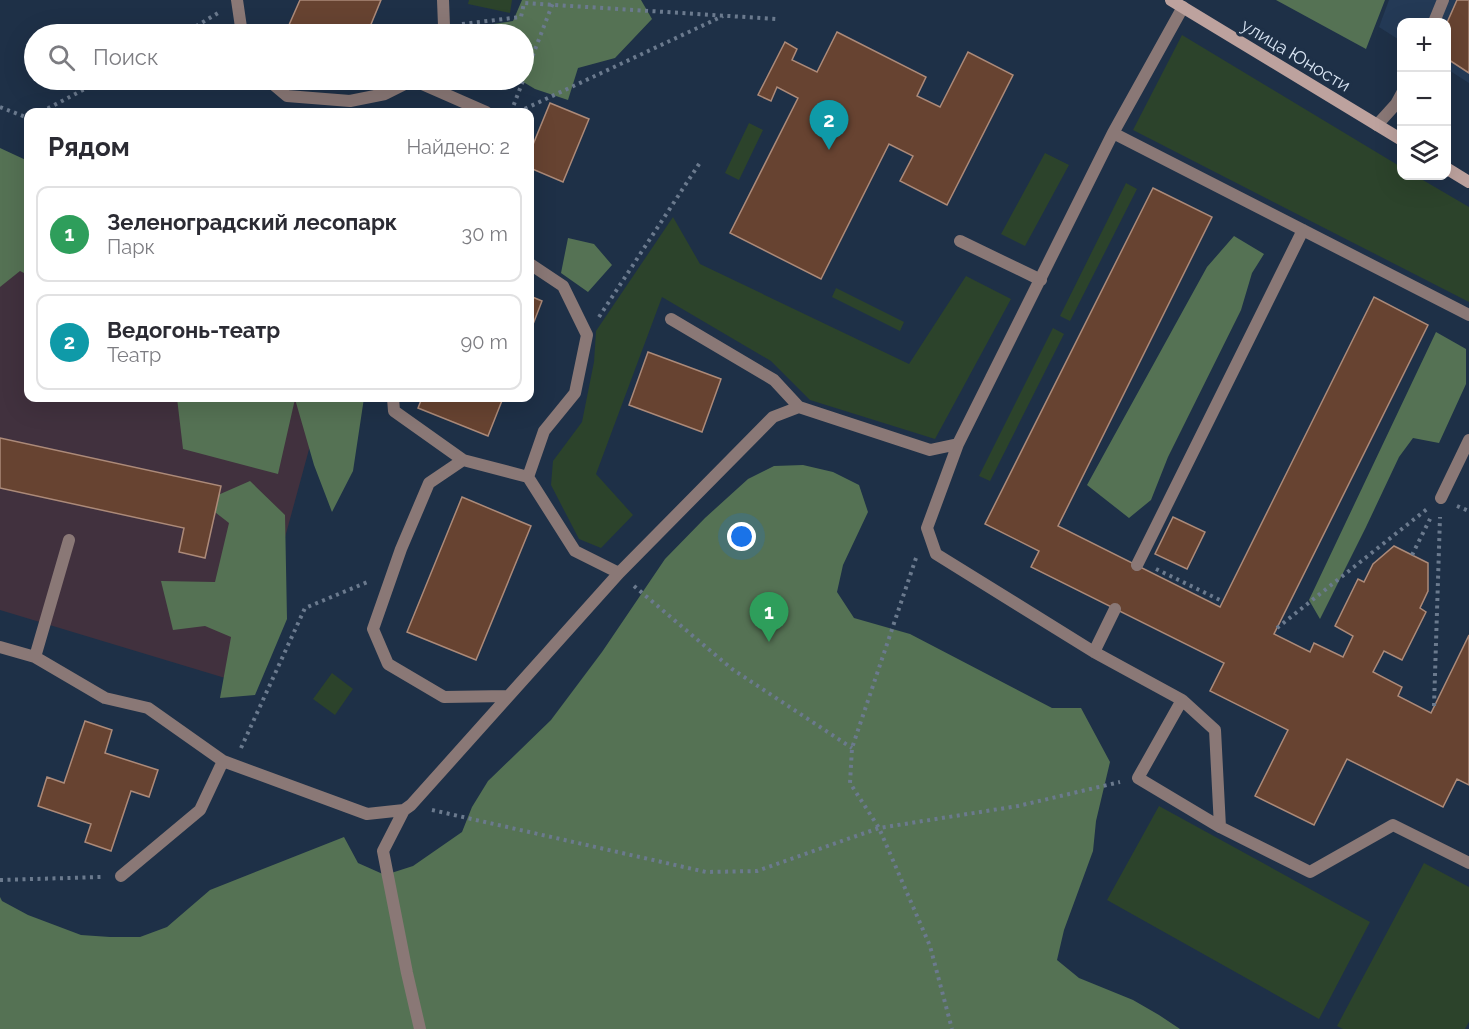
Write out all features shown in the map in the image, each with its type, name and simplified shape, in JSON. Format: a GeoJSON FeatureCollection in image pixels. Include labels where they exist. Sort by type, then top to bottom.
{"type":"FeatureCollection","features":[{"type":"Feature","properties":{"kind":"street","name":"улица Юности"},"geometry":{"type":"LineString","coordinates":[[1171,0],[1397,138]]}},
{"type":"Feature","properties":{"kind":"street"},"geometry":{"type":"LineString","coordinates":[[1451,171],[1469,182]]}},
{"type":"Feature","properties":{"kind":"lane"},"geometry":{"type":"LineString","coordinates":[[441,24],[443,0]]}},
{"type":"Feature","properties":{"kind":"lane"},"geometry":{"type":"LineString","coordinates":[[1436,18],[1443,0]]}},
{"type":"Feature","properties":{"kind":"lane"},"geometry":{"type":"LineString","coordinates":[[237,1],[240,24]]}},
{"type":"Feature","properties":{"kind":"lane"},"geometry":{"type":"LineString","coordinates":[[1183,7],[1113,133],[958,444],[927,528],[936,554],[1094,652],[1182,700],[1215,730],[1220,827]]}},
{"type":"Feature","properties":{"kind":"lane"},"geometry":{"type":"LineString","coordinates":[[280,90],[287,96],[350,101],[385,94],[393,90]]}},
{"type":"Feature","properties":{"kind":"lane"},"geometry":{"type":"LineString","coordinates":[[436,90],[477,108]]}},
{"type":"Feature","properties":{"kind":"lane"},"geometry":{"type":"LineString","coordinates":[[1377,125],[1397,102]]}},
{"type":"Feature","properties":{"kind":"lane"},"geometry":{"type":"LineString","coordinates":[[1113,133],[1469,315]]}},
{"type":"Feature","properties":{"kind":"lane"},"geometry":{"type":"LineString","coordinates":[[1138,563],[1303,230]]}},
{"type":"Feature","properties":{"kind":"lane"},"geometry":{"type":"LineString","coordinates":[[960,241],[1041,280]]}},
{"type":"Feature","properties":{"kind":"lane"},"geometry":{"type":"LineString","coordinates":[[528,477],[544,431],[575,393],[587,335],[562,286],[534,267]]}},
{"type":"Feature","properties":{"kind":"lane"},"geometry":{"type":"LineString","coordinates":[[671,319],[774,380],[799,407],[930,450],[958,444]]}},
{"type":"Feature","properties":{"kind":"lane"},"geometry":{"type":"LineString","coordinates":[[393,402],[394,411],[463,460],[528,477],[575,551],[619,573]]}},
{"type":"Feature","properties":{"kind":"lane"},"geometry":{"type":"LineString","coordinates":[[420,1029],[382,851],[407,808],[619,573],[773,417],[799,407]]}},
{"type":"Feature","properties":{"kind":"lane"},"geometry":{"type":"LineString","coordinates":[[1441,498],[1469,440]]}},
{"type":"Feature","properties":{"kind":"lane"},"geometry":{"type":"LineString","coordinates":[[463,460],[429,483],[401,549],[373,629],[388,664],[444,697],[508,696]]}},
{"type":"Feature","properties":{"kind":"lane"},"geometry":{"type":"LineString","coordinates":[[35,657],[69,540]]}},
{"type":"Feature","properties":{"kind":"lane"},"geometry":{"type":"LineString","coordinates":[[1094,652],[1115,609]]}},
{"type":"Feature","properties":{"kind":"lane"},"geometry":{"type":"LineString","coordinates":[[0,647],[35,657],[105,698],[148,708],[228,763],[367,814],[407,808]]}},
{"type":"Feature","properties":{"kind":"lane"},"geometry":{"type":"LineString","coordinates":[[1182,700],[1138,778],[1220,827],[1310,872],[1393,825],[1469,863]]}},
{"type":"Feature","properties":{"kind":"lane"},"geometry":{"type":"LineString","coordinates":[[122,876],[200,810],[228,763]]}},
{"type":"Feature","properties":{"kind":"path"},"geometry":{"type":"LineString","coordinates":[[199,24],[237,1]]}},
{"type":"Feature","properties":{"kind":"path"},"geometry":{"type":"LineString","coordinates":[[534,53],[554,2]]}},
{"type":"Feature","properties":{"kind":"path"},"geometry":{"type":"LineString","coordinates":[[478,24],[521,17],[524,3],[554,2],[776,19]]}},
{"type":"Feature","properties":{"kind":"path"},"geometry":{"type":"LineString","coordinates":[[526,108],[724,15]]}},
{"type":"Feature","properties":{"kind":"path"},"geometry":{"type":"LineString","coordinates":[[49,108],[83,90]]}},
{"type":"Feature","properties":{"kind":"path"},"geometry":{"type":"LineString","coordinates":[[513,108],[520,90]]}},
{"type":"Feature","properties":{"kind":"path"},"geometry":{"type":"LineString","coordinates":[[0,107],[24,116]]}},
{"type":"Feature","properties":{"kind":"path"},"geometry":{"type":"LineString","coordinates":[[587,335],[701,161]]}},
{"type":"Feature","properties":{"kind":"path"},"geometry":{"type":"LineString","coordinates":[[1412,555],[1441,498]]}},
{"type":"Feature","properties":{"kind":"path"},"geometry":{"type":"LineString","coordinates":[[1277,628],[1441,498]]}},
{"type":"Feature","properties":{"kind":"path"},"geometry":{"type":"LineString","coordinates":[[1434,706],[1441,498]]}},
{"type":"Feature","properties":{"kind":"path"},"geometry":{"type":"LineString","coordinates":[[927,528],[852,748],[850,783],[879,828],[930,946],[952,1029]]}},
{"type":"Feature","properties":{"kind":"path"},"geometry":{"type":"LineString","coordinates":[[1138,563],[1222,602]]}},
{"type":"Feature","properties":{"kind":"path"},"geometry":{"type":"LineString","coordinates":[[228,763],[305,608],[394,571]]}},
{"type":"Feature","properties":{"kind":"path"},"geometry":{"type":"LineString","coordinates":[[619,573],[732,669],[852,748]]}},
{"type":"Feature","properties":{"kind":"path"},"geometry":{"type":"LineString","coordinates":[[407,808],[706,872],[757,871],[879,828],[1018,806],[1138,778]]}},
{"type":"Feature","properties":{"kind":"path"},"geometry":{"type":"LineString","coordinates":[[0,880],[122,876]]}},
{"type":"Feature","properties":{"kind":"shaded area"},"geometry":{"type":"Polygon","coordinates":[[[1389,0],[1469,0],[1469,83],[1451,72],[1451,18],[1397,18],[1397,38],[1379,27],[1389,0]]]}},
{"type":"Feature","properties":{"kind":"shaded area"},"geometry":{"type":"Polygon","coordinates":[[[0,170],[24,178],[24,402],[322,402],[245,684],[0,610],[0,170]]]}},
{"type":"Feature","properties":{"kind":"green space"},"geometry":{"type":"Polygon","coordinates":[[[469,0],[512,0],[510,13],[468,4],[469,0]]]}},
{"type":"Feature","properties":{"kind":"green space"},"geometry":{"type":"Polygon","coordinates":[[[522,0],[641,0],[652,19],[615,58],[578,68],[568,100],[534,88],[534,24],[493,24],[513,21],[522,0]]]}},
{"type":"Feature","properties":{"kind":"green space"},"geometry":{"type":"Polygon","coordinates":[[[1276,0],[1385,0],[1366,49],[1276,0]]]}},
{"type":"Feature","properties":{"kind":"green space"},"geometry":{"type":"Polygon","coordinates":[[[1182,35],[1397,165],[1397,180],[1423,180],[1469,207],[1469,302],[1133,130],[1182,35]]]}},
{"type":"Feature","properties":{"kind":"green space"},"geometry":{"type":"Polygon","coordinates":[[[749,123],[763,130],[739,180],[725,173],[749,123]]]}},
{"type":"Feature","properties":{"kind":"green space"},"geometry":{"type":"Polygon","coordinates":[[[0,148],[24,159],[24,273],[20,271],[0,287],[0,148]]]}},
{"type":"Feature","properties":{"kind":"green space"},"geometry":{"type":"Polygon","coordinates":[[[1045,153],[1069,165],[1025,246],[1001,234],[1045,153]]]}},
{"type":"Feature","properties":{"kind":"green space"},"geometry":{"type":"Polygon","coordinates":[[[1126,183],[1137,189],[1070,321],[1060,316],[1126,183]]]}},
{"type":"Feature","properties":{"kind":"green space"},"geometry":{"type":"Polygon","coordinates":[[[673,217],[700,264],[909,364],[966,276],[1011,299],[935,439],[810,400],[771,361],[662,297],[596,474],[633,515],[601,548],[579,539],[551,485],[553,461],[582,422],[594,362],[596,331],[673,217]]]}},
{"type":"Feature","properties":{"kind":"green space"},"geometry":{"type":"Polygon","coordinates":[[[1234,236],[1264,254],[1252,273],[1241,310],[1168,457],[1151,500],[1129,518],[1087,485],[1207,267],[1234,236]]]}},
{"type":"Feature","properties":{"kind":"green space"},"geometry":{"type":"Polygon","coordinates":[[[568,238],[594,244],[612,265],[588,292],[561,273],[568,238]]]}},
{"type":"Feature","properties":{"kind":"green space"},"geometry":{"type":"Polygon","coordinates":[[[836,288],[904,322],[900,331],[832,297],[836,288]]]}},
{"type":"Feature","properties":{"kind":"green space"},"geometry":{"type":"Polygon","coordinates":[[[1053,328],[1064,334],[990,481],[979,476],[1053,328]]]}},
{"type":"Feature","properties":{"kind":"green space"},"geometry":{"type":"Polygon","coordinates":[[[1436,332],[1466,349],[1466,384],[1439,443],[1413,438],[1399,457],[1320,619],[1309,600],[1436,332]]]}},
{"type":"Feature","properties":{"kind":"green space"},"geometry":{"type":"Polygon","coordinates":[[[177,402],[294,402],[278,474],[183,449],[177,402]]]}},
{"type":"Feature","properties":{"kind":"green space"},"geometry":{"type":"Polygon","coordinates":[[[296,402],[363,402],[353,471],[332,512],[314,465],[296,402]]]}},
{"type":"Feature","properties":{"kind":"green space"},"geometry":{"type":"Polygon","coordinates":[[[803,465],[833,472],[859,485],[868,512],[843,565],[837,592],[854,618],[910,634],[1052,708],[1081,708],[1110,762],[1096,821],[1093,851],[1064,930],[1057,960],[1079,978],[1133,1000],[1180,1029],[0,1029],[0,897],[2,901],[28,915],[81,935],[140,937],[167,927],[210,890],[344,837],[358,863],[385,875],[413,866],[462,832],[472,807],[488,781],[551,720],[602,652],[665,559],[748,479],[774,466],[803,465]]]}},
{"type":"Feature","properties":{"kind":"green space"},"geometry":{"type":"Polygon","coordinates":[[[250,481],[285,515],[287,619],[255,695],[220,698],[231,637],[205,626],[173,630],[161,581],[215,582],[229,523],[202,502],[250,481]]]}},
{"type":"Feature","properties":{"kind":"green space"},"geometry":{"type":"Polygon","coordinates":[[[332,673],[353,689],[335,715],[313,699],[332,673]]]}},
{"type":"Feature","properties":{"kind":"green space"},"geometry":{"type":"Polygon","coordinates":[[[1159,806],[1370,922],[1319,1019],[1107,900],[1159,806]]]}},
{"type":"Feature","properties":{"kind":"green space"},"geometry":{"type":"Polygon","coordinates":[[[1424,863],[1469,887],[1469,1022],[1465,1029],[1343,1029],[1337,1026],[1424,863]]]}},
{"type":"Feature","properties":{"kind":"building"},"geometry":{"type":"Polygon","coordinates":[[[300,0],[381,0],[371,24],[289,24],[300,0]]]}},
{"type":"Feature","properties":{"kind":"building"},"geometry":{"type":"Polygon","coordinates":[[[1457,0],[1469,0],[1469,73],[1451,61],[1451,18],[1449,18],[1457,0]]]}},
{"type":"Feature","properties":{"kind":"building"},"geometry":{"type":"Polygon","coordinates":[[[837,32],[926,77],[917,96],[940,107],[968,52],[1013,75],[947,205],[900,181],[913,156],[889,144],[821,279],[730,233],[798,98],[777,87],[771,101],[758,95],[785,42],[797,49],[792,60],[817,72],[837,32]]]}},
{"type":"Feature","properties":{"kind":"building"},"geometry":{"type":"Polygon","coordinates":[[[550,103],[589,119],[563,182],[534,170],[534,142],[550,103]]]}},
{"type":"Feature","properties":{"kind":"building"},"geometry":{"type":"Polygon","coordinates":[[[1153,188],[1212,217],[1058,526],[1220,607],[1374,297],[1428,325],[1274,634],[1310,652],[1314,643],[1343,657],[1353,636],[1335,626],[1358,579],[1364,582],[1373,564],[1394,546],[1428,563],[1428,591],[1420,608],[1426,612],[1402,660],[1384,651],[1373,672],[1402,687],[1398,696],[1431,713],[1469,635],[1469,785],[1457,779],[1443,807],[1347,759],[1314,825],[1255,796],[1288,730],[1210,691],[1224,663],[1031,567],[1039,551],[985,524],[1153,188]]]}},
{"type":"Feature","properties":{"kind":"building"},"geometry":{"type":"Polygon","coordinates":[[[534,298],[542,301],[534,322],[534,298]]]}},
{"type":"Feature","properties":{"kind":"building"},"geometry":{"type":"Polygon","coordinates":[[[648,352],[721,379],[702,432],[629,405],[648,352]]]}},
{"type":"Feature","properties":{"kind":"building"},"geometry":{"type":"Polygon","coordinates":[[[420,402],[501,402],[488,436],[418,408],[420,402]]]}},
{"type":"Feature","properties":{"kind":"building"},"geometry":{"type":"Polygon","coordinates":[[[0,438],[221,486],[205,558],[179,552],[184,528],[0,488],[0,438]]]}},
{"type":"Feature","properties":{"kind":"building"},"geometry":{"type":"Polygon","coordinates":[[[462,497],[531,526],[476,660],[407,632],[462,497]]]}},
{"type":"Feature","properties":{"kind":"building"},"geometry":{"type":"Polygon","coordinates":[[[1173,517],[1205,532],[1187,569],[1155,554],[1173,517]]]}},
{"type":"Feature","properties":{"kind":"building"},"geometry":{"type":"Polygon","coordinates":[[[85,721],[112,730],[105,753],[158,770],[149,797],[131,791],[111,851],[85,842],[91,824],[38,806],[47,777],[64,783],[85,721]]]}},
{"type":"Feature","properties":{"kind":"place","name":"Ведогонь-театр"},"geometry":{"type":"Point","coordinates":[829,150]}},
{"type":"Feature","properties":{"kind":"place","name":"Зеленоградский лесопарк"},"geometry":{"type":"Point","coordinates":[769,642]}}]}
